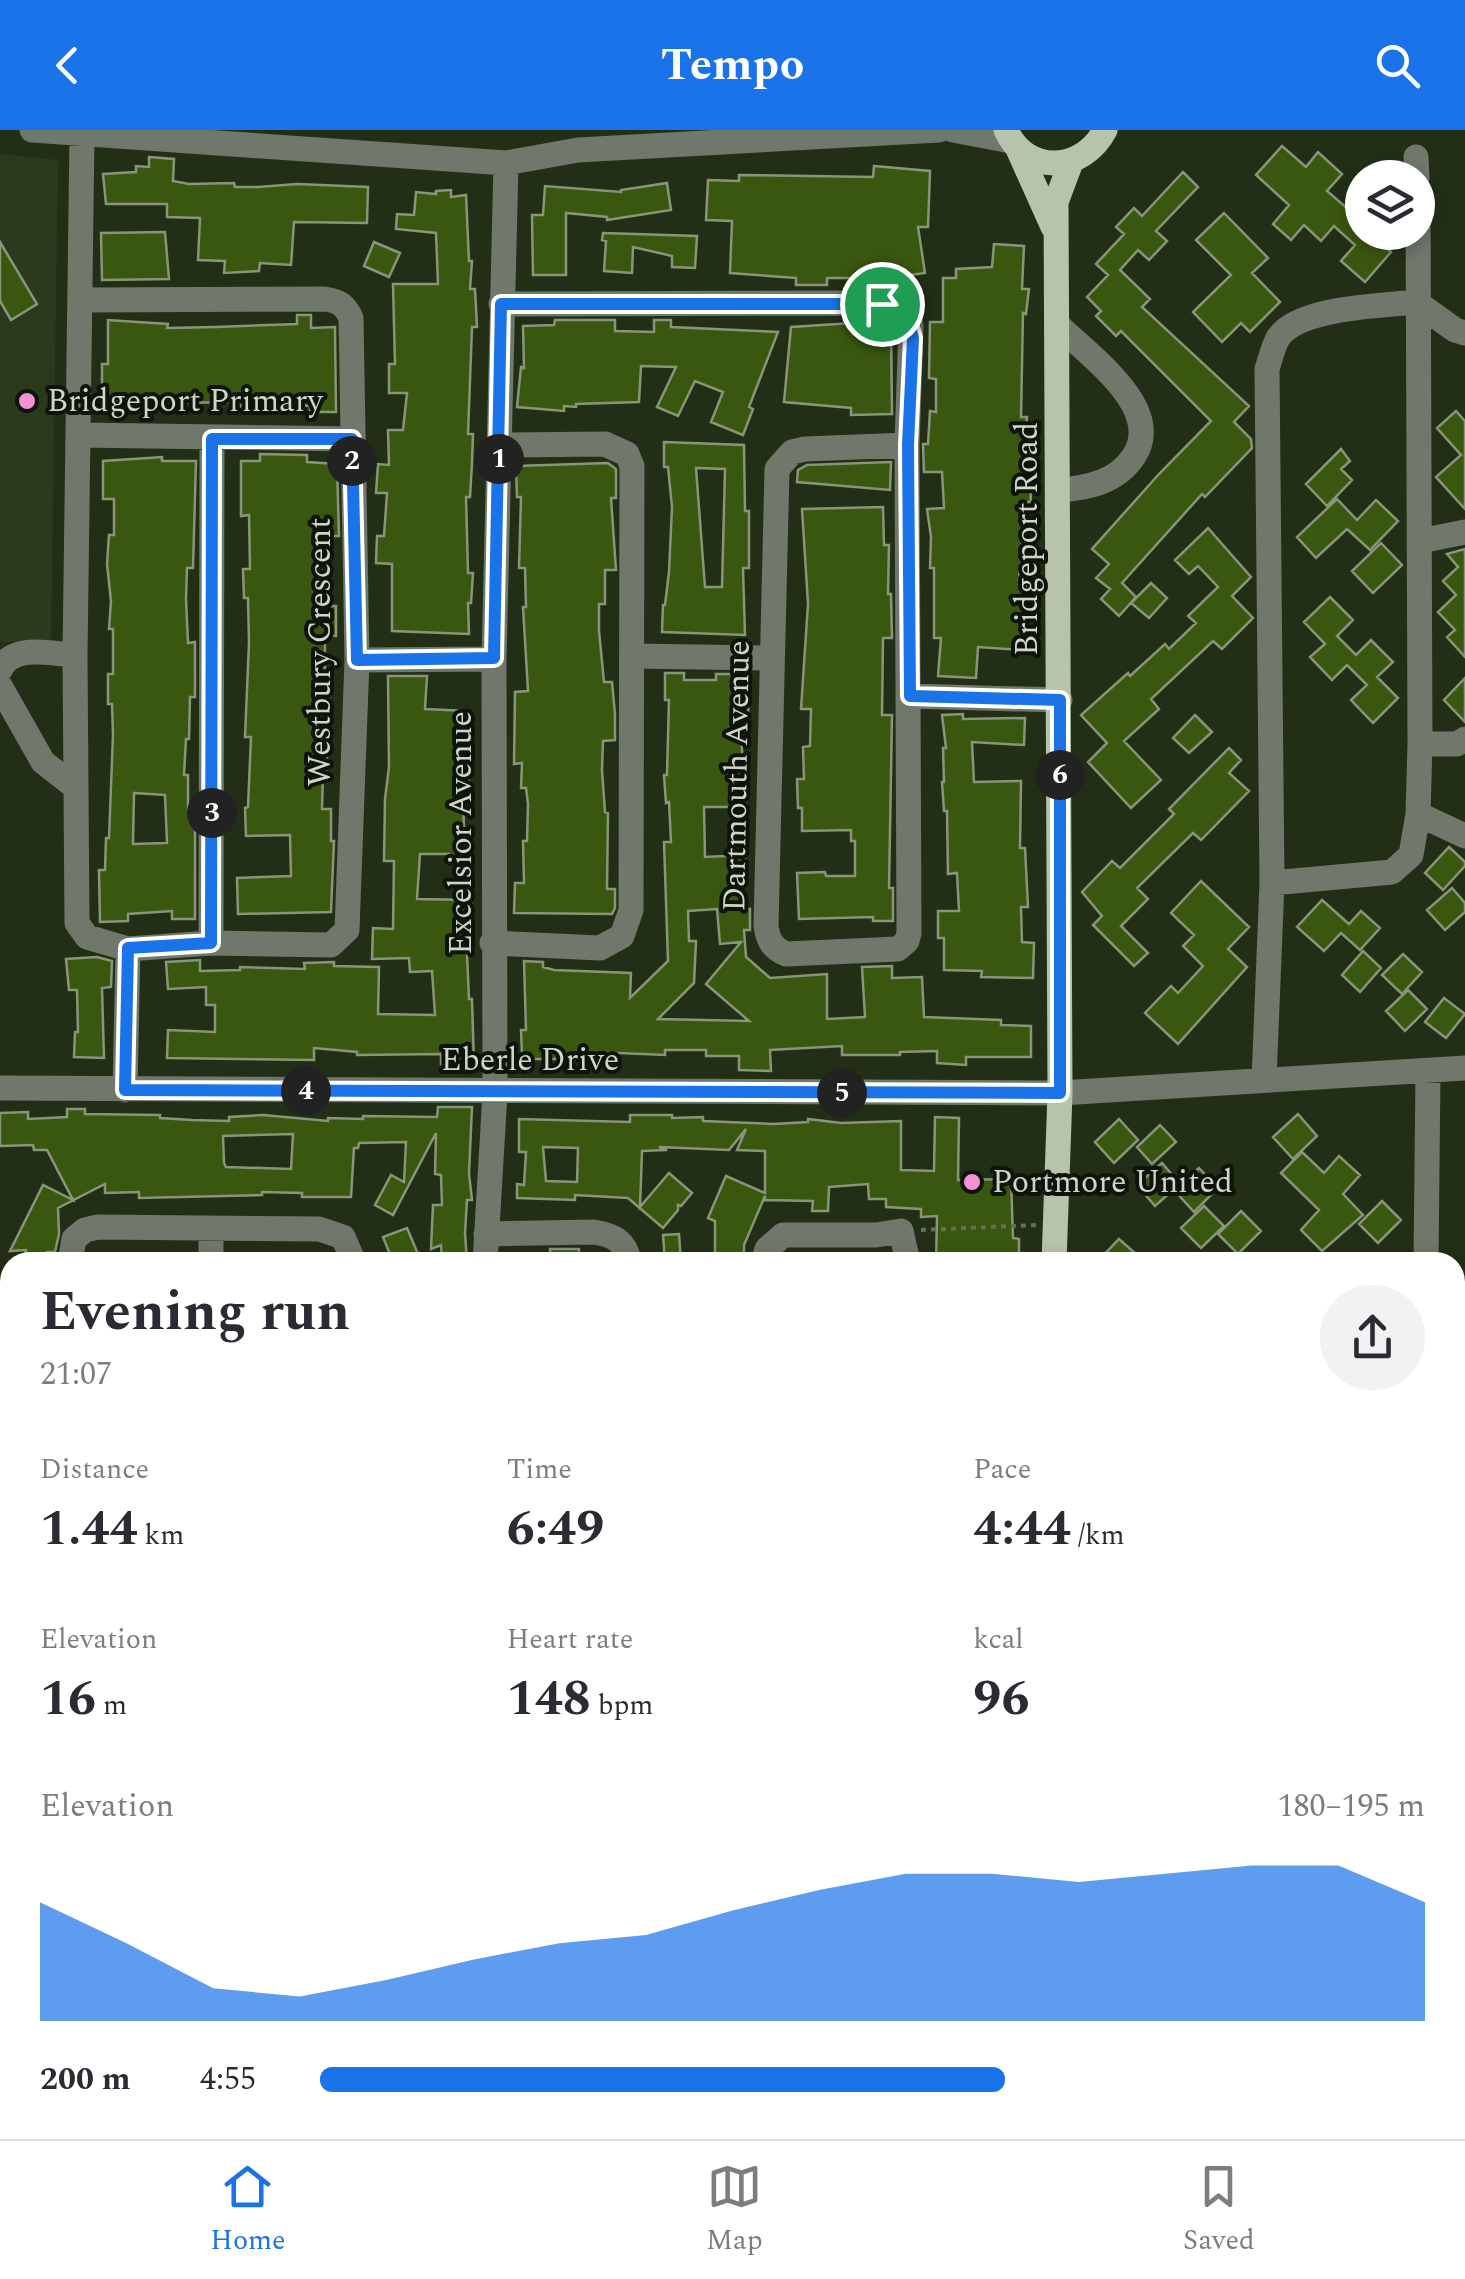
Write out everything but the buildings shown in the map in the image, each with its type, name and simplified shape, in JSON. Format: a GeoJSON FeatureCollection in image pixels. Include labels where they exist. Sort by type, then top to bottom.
{"type":"FeatureCollection","features":[{"type":"Feature","properties":{"kind":"main road"},"geometry":{"type":"LineString","coordinates":[[1011,140],[1035,160],[1057,164],[1071,162],[1096,146],[1107,131]]}},
{"type":"Feature","properties":{"kind":"main road","name":"Bridgeport Road"},"geometry":{"type":"LineString","coordinates":[[1011,140],[1057,236]]}},
{"type":"Feature","properties":{"kind":"main road","name":"Bridgeport Road"},"geometry":{"type":"LineString","coordinates":[[1054,1252],[1060,1093],[1056,202],[1071,162]]}},
{"type":"Feature","properties":{"kind":"street"},"geometry":{"type":"LineString","coordinates":[[32,130],[82,135],[195,136],[506,163],[578,140],[939,130]]}},
{"type":"Feature","properties":{"kind":"street"},"geometry":{"type":"LineString","coordinates":[[953,130],[1011,140]]}},
{"type":"Feature","properties":{"kind":"street"},"geometry":{"type":"LineString","coordinates":[[75,787],[82,135]]}},
{"type":"Feature","properties":{"kind":"street","name":"Excelsior Avenue"},"geometry":{"type":"LineString","coordinates":[[486,1252],[494,1092],[494,658],[506,163]]}},
{"type":"Feature","properties":{"kind":"street"},"geometry":{"type":"LineString","coordinates":[[1272,883],[1392,872],[1411,855],[1418,814],[1420,744],[1417,250]]}},
{"type":"Feature","properties":{"kind":"street","name":"Westbury Crescent"},"geometry":{"type":"LineString","coordinates":[[75,787],[75,912],[80,931],[95,941],[128,948],[211,943],[331,944],[348,930],[357,660],[351,318],[338,301],[80,300]]}},
{"type":"Feature","properties":{"kind":"street"},"geometry":{"type":"LineString","coordinates":[[1264,1080],[1272,883],[1267,369],[1278,338],[1294,324],[1318,314],[1416,302],[1465,333]]}},
{"type":"Feature","properties":{"kind":"street","name":"Dartmouth Avenue"},"geometry":{"type":"LineString","coordinates":[[501,304],[882,304],[906,314],[913,338],[908,445],[907,941],[898,950],[786,954],[775,950],[766,926],[776,478],[782,460],[792,452],[908,445]]}},
{"type":"Feature","properties":{"kind":"street"},"geometry":{"type":"LineString","coordinates":[[1058,325],[1128,394],[1140,412],[1144,430],[1140,447],[1117,473],[1100,484],[1059,490]]}},
{"type":"Feature","properties":{"kind":"street"},"geometry":{"type":"LineString","coordinates":[[78,434],[352,439]]}},
{"type":"Feature","properties":{"kind":"street"},"geometry":{"type":"LineString","coordinates":[[211,943],[212,439]]}},
{"type":"Feature","properties":{"kind":"street"},"geometry":{"type":"LineString","coordinates":[[492,943],[600,948],[622,936],[628,925],[633,656],[634,480],[627,454],[604,444],[499,445]]}},
{"type":"Feature","properties":{"kind":"street"},"geometry":{"type":"LineString","coordinates":[[1420,541],[1465,532]]}},
{"type":"Feature","properties":{"kind":"street"},"geometry":{"type":"LineString","coordinates":[[0,670],[5,660],[23,652],[75,656]]}},
{"type":"Feature","properties":{"kind":"street"},"geometry":{"type":"LineString","coordinates":[[633,656],[772,658]]}},
{"type":"Feature","properties":{"kind":"street"},"geometry":{"type":"LineString","coordinates":[[357,660],[494,658]]}},
{"type":"Feature","properties":{"kind":"street"},"geometry":{"type":"LineString","coordinates":[[0,686],[42,762],[75,787]]}},
{"type":"Feature","properties":{"kind":"street"},"geometry":{"type":"LineString","coordinates":[[910,696],[1060,700]]}},
{"type":"Feature","properties":{"kind":"street"},"geometry":{"type":"LineString","coordinates":[[1420,744],[1458,744],[1465,739]]}},
{"type":"Feature","properties":{"kind":"street"},"geometry":{"type":"LineString","coordinates":[[1418,814],[1465,836]]}},
{"type":"Feature","properties":{"kind":"street"},"geometry":{"type":"LineString","coordinates":[[125,1090],[128,948]]}},
{"type":"Feature","properties":{"kind":"street","name":"Eberle Drive"},"geometry":{"type":"LineString","coordinates":[[0,1088],[1060,1093],[1465,1068]]}},
{"type":"Feature","properties":{"kind":"street"},"geometry":{"type":"LineString","coordinates":[[1426,1252],[1428,1071]]}},
{"type":"Feature","properties":{"kind":"street"},"geometry":{"type":"LineString","coordinates":[[72,1252],[74,1239],[98,1227],[319,1228],[343,1238],[349,1252]]}},
{"type":"Feature","properties":{"kind":"street"},"geometry":{"type":"LineString","coordinates":[[210,1252],[211,1230]]}},
{"type":"Feature","properties":{"kind":"street"},"geometry":{"type":"LineString","coordinates":[[768,1252],[783,1235],[901,1231],[906,1252]]}},
{"type":"Feature","properties":{"kind":"street"},"geometry":{"type":"LineString","coordinates":[[486,1234],[612,1235],[622,1243],[625,1252]]}},
{"type":"Feature","properties":{"kind":"path"},"geometry":{"type":"LineString","coordinates":[[901,1231],[1054,1224]]}},
{"type":"Feature","properties":{"kind":"shaded area","name":"Bridgeport Primary"},"geometry":{"type":"Polygon","coordinates":[[[0,154],[58,160],[51,643],[0,642],[0,154]]]}},
{"type":"Feature","properties":{"kind":"place","name":"Bridgeport Primary"},"geometry":{"type":"Point","coordinates":[27,401]}},
{"type":"Feature","properties":{"kind":"place","name":"Portmore United"},"geometry":{"type":"Point","coordinates":[972,1182]}},
{"type":"Feature","properties":{"kind":"route"},"geometry":{"type":"LineString","coordinates":[[501,304],[882,304],[906,314],[913,338],[908,445],[910,696],[1060,700],[1060,1093],[125,1090],[128,948],[211,943],[212,439],[352,439],[357,660],[494,658],[501,304]]}}]}
